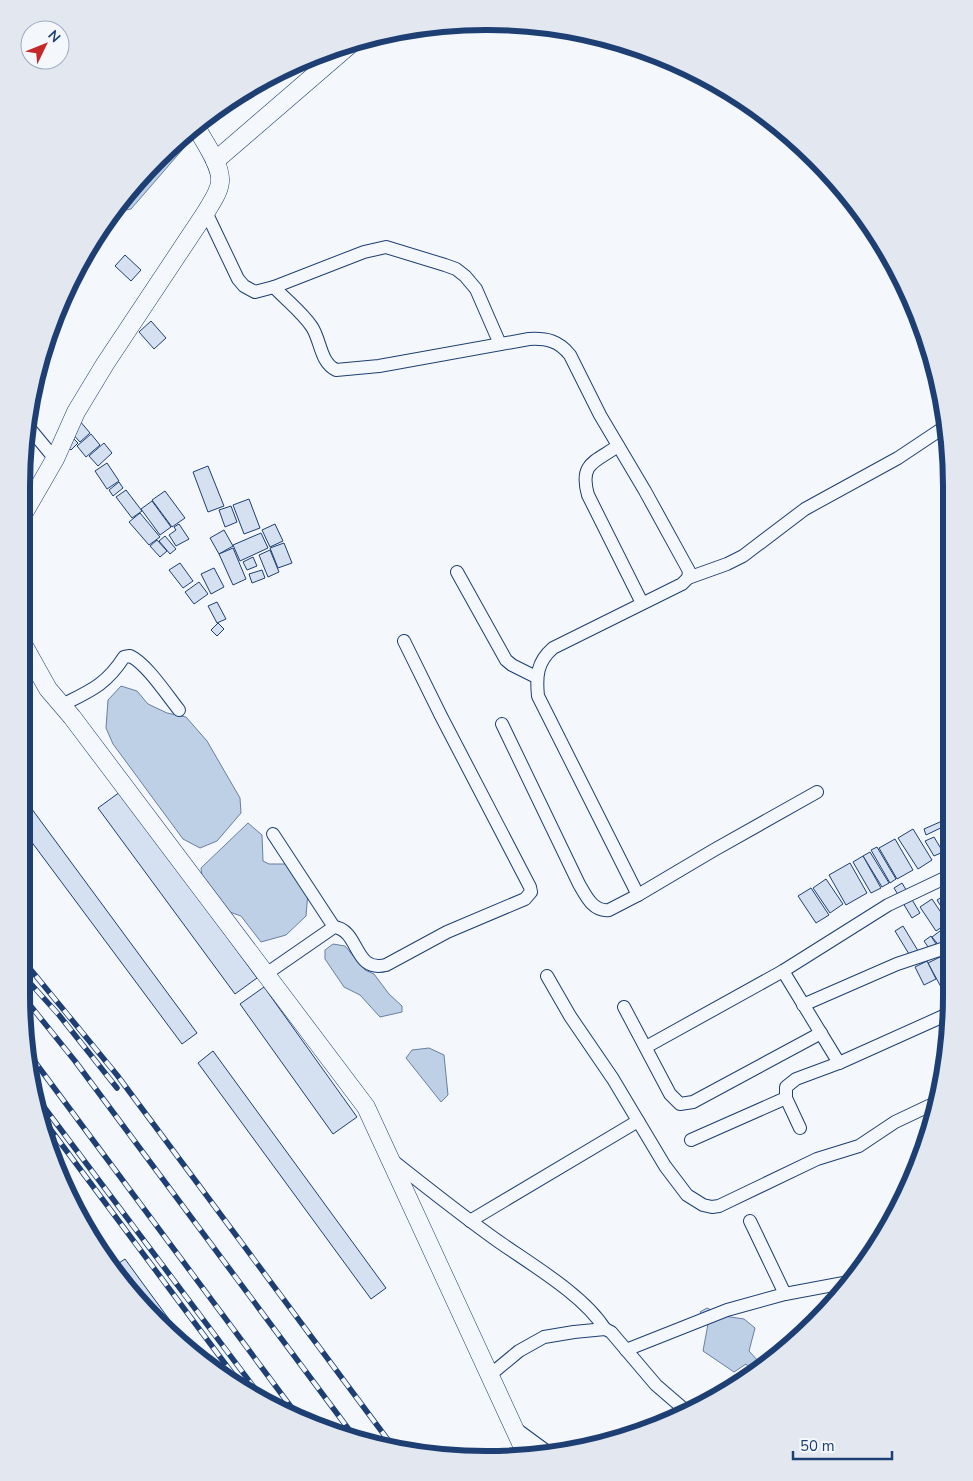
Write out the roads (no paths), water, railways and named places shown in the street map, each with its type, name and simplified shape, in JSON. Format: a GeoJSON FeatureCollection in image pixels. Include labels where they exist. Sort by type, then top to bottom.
{"type":"FeatureCollection","features":[{"type":"Feature","properties":{"kind":"street"},"geometry":{"type":"LineString","coordinates":[[212,156],[336,55]]}},
{"type":"Feature","properties":{"kind":"street"},"geometry":{"type":"LineString","coordinates":[[30,502],[55,459],[76,412],[105,364],[206,212],[221,180],[212,156],[199,132]]}},
{"type":"Feature","properties":{"kind":"street"},"geometry":{"type":"LineString","coordinates":[[206,212],[238,279],[244,286],[254,292],[274,287],[364,252],[386,247],[456,269],[476,289],[500,344]]}},
{"type":"Feature","properties":{"kind":"street"},"geometry":{"type":"LineString","coordinates":[[274,287],[304,317],[313,329],[328,364],[336,370],[379,366],[529,338],[543,338],[563,346],[576,365],[600,415],[689,571],[688,578]]}},
{"type":"Feature","properties":{"kind":"street"},"geometry":{"type":"LineString","coordinates":[[638,895],[538,696],[536,677],[540,662],[553,648],[682,584],[688,578],[743,556],[805,509],[898,458],[939,430]]}},
{"type":"Feature","properties":{"kind":"street"},"geometry":{"type":"LineString","coordinates":[[33,433],[55,459]]}},
{"type":"Feature","properties":{"kind":"street"},"geometry":{"type":"LineString","coordinates":[[618,446],[590,465],[585,472],[584,482],[588,495],[642,603]]}},
{"type":"Feature","properties":{"kind":"street"},"geometry":{"type":"LineString","coordinates":[[457,572],[506,660],[536,677]]}},
{"type":"Feature","properties":{"kind":"street"},"geometry":{"type":"LineString","coordinates":[[266,974],[334,927],[340,928],[347,933],[370,966],[386,965],[447,932],[526,899],[531,892],[404,641]]}},
{"type":"Feature","properties":{"kind":"street"},"geometry":{"type":"LineString","coordinates":[[62,705],[98,687],[114,672],[124,657],[130,656],[136,658],[146,668],[179,710]]}},
{"type":"Feature","properties":{"kind":"street"},"geometry":{"type":"LineString","coordinates":[[30,657],[48,689],[366,1107],[524,1449]]}},
{"type":"Feature","properties":{"kind":"street"},"geometry":{"type":"LineString","coordinates":[[502,724],[579,884],[598,910],[609,910],[638,895],[817,792]]}},
{"type":"Feature","properties":{"kind":"street"},"geometry":{"type":"LineString","coordinates":[[273,834],[334,927]]}},
{"type":"Feature","properties":{"kind":"street"},"geometry":{"type":"LineString","coordinates":[[646,1047],[783,971],[888,905],[943,879]]}},
{"type":"Feature","properties":{"kind":"street"},"geometry":{"type":"LineString","coordinates":[[803,1005],[897,964],[943,949]]}},
{"type":"Feature","properties":{"kind":"street"},"geometry":{"type":"LineString","coordinates":[[783,971],[839,1063]]}},
{"type":"Feature","properties":{"kind":"street"},"geometry":{"type":"LineString","coordinates":[[546,976],[575,1024],[608,1071],[665,1166],[686,1195],[703,1205],[712,1207],[735,1199],[817,1159],[859,1146],[896,1122],[929,1106]]}},
{"type":"Feature","properties":{"kind":"street"},"geometry":{"type":"LineString","coordinates":[[624,1007],[670,1094],[680,1104],[693,1102],[820,1034]]}},
{"type":"Feature","properties":{"kind":"street"},"geometry":{"type":"LineString","coordinates":[[800,1128],[786,1098],[786,1087],[796,1079],[839,1063],[942,1017]]}},
{"type":"Feature","properties":{"kind":"street"},"geometry":{"type":"LineString","coordinates":[[691,1140],[786,1098]]}},
{"type":"Feature","properties":{"kind":"street"},"geometry":{"type":"LineString","coordinates":[[470,1221],[638,1121]]}},
{"type":"Feature","properties":{"kind":"street"},"geometry":{"type":"LineString","coordinates":[[388,1157],[470,1221],[571,1292],[598,1318],[604,1329]]}},
{"type":"Feature","properties":{"kind":"street"},"geometry":{"type":"LineString","coordinates":[[750,1221],[785,1294]]}},
{"type":"Feature","properties":{"kind":"street"},"geometry":{"type":"LineString","coordinates":[[626,1350],[727,1310],[785,1294],[839,1284]]}},
{"type":"Feature","properties":{"kind":"street"},"geometry":{"type":"LineString","coordinates":[[490,1376],[519,1351],[544,1338],[604,1329],[611,1332],[656,1385],[681,1407]]}},
{"type":"Feature","properties":{"kind":"street"},"geometry":{"type":"LineString","coordinates":[[514,1428],[541,1447]]}},
{"type":"Feature","properties":{"kind":"water"},"geometry":{"type":"Polygon","coordinates":[[[194,137],[131,209],[123,211],[164,164],[194,137]]]}},
{"type":"Feature","properties":{"kind":"water"},"geometry":{"type":"Polygon","coordinates":[[[121,686],[137,691],[148,704],[167,713],[186,717],[207,741],[240,798],[241,813],[217,841],[200,848],[183,839],[113,744],[106,728],[108,700],[121,686]]]}},
{"type":"Feature","properties":{"kind":"water"},"geometry":{"type":"Polygon","coordinates":[[[248,823],[262,835],[263,861],[269,864],[288,864],[308,892],[306,916],[286,935],[261,942],[241,916],[224,910],[203,885],[201,868],[248,823]]]}},
{"type":"Feature","properties":{"kind":"water"},"geometry":{"type":"Polygon","coordinates":[[[333,944],[345,946],[365,970],[374,974],[389,994],[402,1006],[402,1012],[380,1017],[360,995],[344,987],[325,959],[325,950],[333,944]]]}},
{"type":"Feature","properties":{"kind":"water"},"geometry":{"type":"Polygon","coordinates":[[[429,1048],[444,1055],[448,1095],[441,1102],[406,1058],[412,1050],[429,1048]]]}},
{"type":"Feature","properties":{"kind":"water"},"geometry":{"type":"Polygon","coordinates":[[[707,1308],[724,1316],[744,1319],[755,1328],[749,1351],[758,1361],[749,1368],[746,1364],[734,1372],[703,1351],[708,1324],[700,1312],[707,1308]]]}},
{"type":"Feature","properties":{"kind":"railway"},"geometry":{"type":"LineString","coordinates":[[30,969],[117,1075],[388,1440]]}},
{"type":"Feature","properties":{"kind":"railway"},"geometry":{"type":"LineString","coordinates":[[30,983],[59,1015],[117,1088]]}},
{"type":"Feature","properties":{"kind":"railway"},"geometry":{"type":"LineString","coordinates":[[30,1006],[75,1061],[349,1430]]}},
{"type":"Feature","properties":{"kind":"railway"},"geometry":{"type":"LineString","coordinates":[[35,1063],[291,1407]]}},
{"type":"Feature","properties":{"kind":"railway"},"geometry":{"type":"LineString","coordinates":[[45,1108],[254,1388]]}},
{"type":"Feature","properties":{"kind":"railway"},"geometry":{"type":"LineString","coordinates":[[51,1130],[233,1374]]}}]}
